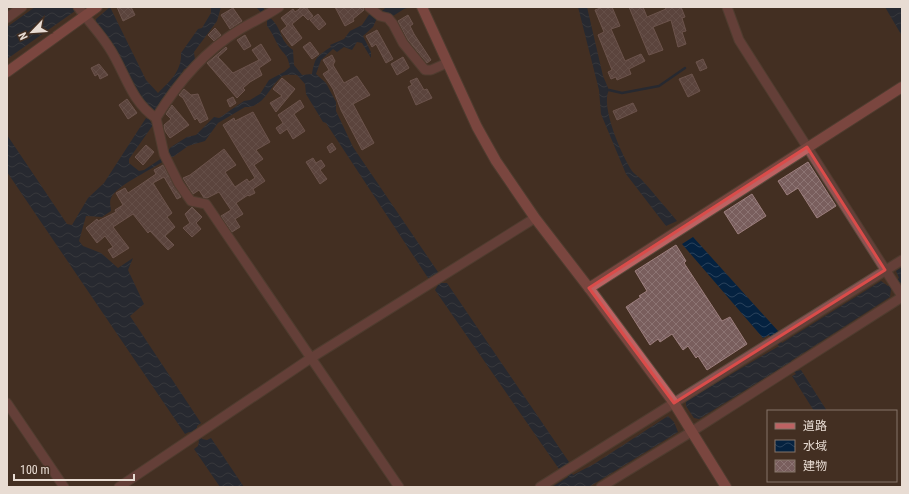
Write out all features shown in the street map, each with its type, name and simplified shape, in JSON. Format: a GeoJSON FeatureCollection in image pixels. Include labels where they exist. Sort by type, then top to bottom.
{"type":"FeatureCollection","features":[{"type":"Feature","properties":{"kind":"street"},"geometry":{"type":"LineString","coordinates":[[7,18],[22,7]]}},
{"type":"Feature","properties":{"kind":"street"},"geometry":{"type":"LineString","coordinates":[[78,7],[110,49],[136,98],[153,116],[165,157],[179,184],[191,201],[206,204],[399,487]]}},
{"type":"Feature","properties":{"kind":"street"},"geometry":{"type":"LineString","coordinates":[[7,72],[96,7]]}},
{"type":"Feature","properties":{"kind":"street"},"geometry":{"type":"LineString","coordinates":[[153,116],[188,74],[216,47],[239,30],[266,16],[279,7]]}},
{"type":"Feature","properties":{"kind":"street"},"geometry":{"type":"LineString","coordinates":[[422,7],[447,63],[496,161],[535,218],[674,403],[726,487]]}},
{"type":"Feature","properties":{"kind":"street"},"geometry":{"type":"LineString","coordinates":[[601,487],[691,432],[902,296],[738,40],[727,7]]}},
{"type":"Feature","properties":{"kind":"street"},"geometry":{"type":"LineString","coordinates":[[375,12],[388,18],[393,24],[403,43],[425,70],[431,70],[447,63]]}},
{"type":"Feature","properties":{"kind":"street"},"geometry":{"type":"LineString","coordinates":[[589,288],[902,87]]}},
{"type":"Feature","properties":{"kind":"street"},"geometry":{"type":"LineString","coordinates":[[120,487],[311,358],[535,218]]}},
{"type":"Feature","properties":{"kind":"street"},"geometry":{"type":"LineString","coordinates":[[540,487],[902,260]]}},
{"type":"Feature","properties":{"kind":"street"},"geometry":{"type":"LineString","coordinates":[[7,403],[64,487]]}},
{"type":"Feature","properties":{"kind":"highlighted area"},"geometry":{"type":"Polygon","coordinates":[[[807,147],[885,270],[674,403],[589,288],[807,147]]]}},
{"type":"Feature","properties":{"kind":"water"},"geometry":{"type":"Polygon","coordinates":[[[35,7],[72,7],[75,11],[7,59],[7,27],[35,7]]]}},
{"type":"Feature","properties":{"kind":"water"},"geometry":{"type":"Polygon","coordinates":[[[110,7],[146,80],[158,93],[174,75],[180,65],[181,53],[198,29],[202,28],[211,13],[211,7],[221,7],[217,21],[194,52],[195,60],[189,68],[184,69],[178,81],[165,96],[150,121],[153,125],[129,159],[129,163],[139,171],[144,170],[162,158],[171,147],[187,137],[196,135],[214,117],[219,118],[244,101],[250,100],[260,94],[269,80],[290,67],[286,56],[267,26],[267,19],[256,7],[263,7],[277,26],[285,42],[293,50],[294,65],[302,75],[312,74],[317,58],[331,47],[330,45],[344,39],[350,31],[362,25],[370,13],[381,12],[386,7],[410,7],[393,16],[382,15],[377,18],[373,27],[363,36],[371,52],[371,58],[362,43],[357,42],[352,50],[344,47],[337,52],[333,49],[321,60],[316,74],[326,83],[336,102],[336,111],[353,147],[438,272],[437,275],[442,283],[447,283],[569,462],[567,466],[573,475],[594,464],[668,416],[674,422],[678,432],[589,487],[552,487],[568,477],[564,469],[559,469],[435,290],[438,285],[432,278],[428,278],[326,123],[323,122],[306,94],[305,84],[297,75],[286,75],[277,81],[262,101],[252,106],[245,107],[218,123],[205,141],[188,146],[173,157],[169,157],[121,187],[111,198],[111,211],[102,217],[86,216],[79,241],[83,246],[101,253],[118,268],[133,258],[128,270],[144,304],[130,316],[201,423],[197,426],[197,431],[202,439],[207,440],[211,438],[244,487],[220,487],[194,449],[198,446],[199,441],[194,433],[189,432],[185,434],[7,172],[7,135],[67,224],[72,225],[88,198],[104,183],[146,118],[148,119],[152,111],[138,95],[115,47],[96,23],[96,19],[110,7]]]}},
{"type":"Feature","properties":{"kind":"water"},"geometry":{"type":"Polygon","coordinates":[[[578,7],[587,7],[603,76],[609,90],[607,107],[613,131],[632,171],[646,184],[677,221],[666,226],[626,174],[601,114],[599,90],[578,7]]]}},
{"type":"Feature","properties":{"kind":"water"},"geometry":{"type":"Polygon","coordinates":[[[885,7],[902,7],[902,36],[885,7]]]}},
{"type":"Feature","properties":{"kind":"water"},"geometry":{"type":"Polygon","coordinates":[[[693,237],[779,332],[775,335],[782,343],[881,281],[888,286],[899,278],[896,271],[902,267],[902,282],[891,289],[890,297],[791,361],[797,371],[801,370],[826,410],[813,410],[792,376],[796,374],[787,364],[699,419],[694,418],[686,406],[686,401],[779,346],[769,335],[763,338],[682,244],[693,237]]]}},
{"type":"Feature","properties":{"kind":"building"},"geometry":{"type":"Polygon","coordinates":[[[117,7],[131,7],[135,15],[123,21],[117,7]]]}},
{"type":"Feature","properties":{"kind":"building"},"geometry":{"type":"Polygon","coordinates":[[[302,7],[306,7],[313,16],[308,20],[303,15],[292,24],[302,38],[292,46],[281,31],[287,26],[281,18],[293,9],[295,12],[302,7]]]}},
{"type":"Feature","properties":{"kind":"building"},"geometry":{"type":"Polygon","coordinates":[[[335,7],[363,7],[364,10],[353,19],[354,21],[345,26],[335,7]]]}},
{"type":"Feature","properties":{"kind":"building"},"geometry":{"type":"Polygon","coordinates":[[[603,7],[612,7],[620,26],[611,29],[625,61],[641,54],[645,61],[629,69],[631,74],[617,80],[616,77],[611,79],[608,72],[612,70],[598,35],[604,32],[595,10],[603,7]]]}},
{"type":"Feature","properties":{"kind":"building"},"geometry":{"type":"Polygon","coordinates":[[[629,7],[643,7],[647,17],[666,9],[665,7],[681,7],[685,17],[682,18],[686,31],[682,32],[686,44],[678,47],[671,20],[653,27],[663,50],[649,55],[629,7]]]}},
{"type":"Feature","properties":{"kind":"building"},"geometry":{"type":"Polygon","coordinates":[[[233,8],[242,21],[230,29],[221,15],[233,8]]]}},
{"type":"Feature","properties":{"kind":"building"},"geometry":{"type":"Polygon","coordinates":[[[318,14],[326,24],[319,30],[310,20],[318,14]]]}},
{"type":"Feature","properties":{"kind":"building"},"geometry":{"type":"Polygon","coordinates":[[[408,15],[413,24],[410,26],[414,34],[431,60],[427,63],[408,40],[398,21],[408,15]]]}},
{"type":"Feature","properties":{"kind":"building"},"geometry":{"type":"Polygon","coordinates":[[[215,28],[221,35],[214,41],[208,35],[215,28]]]}},
{"type":"Feature","properties":{"kind":"building"},"geometry":{"type":"Polygon","coordinates":[[[377,30],[393,59],[386,63],[376,44],[372,47],[366,36],[377,30]]]}},
{"type":"Feature","properties":{"kind":"building"},"geometry":{"type":"Polygon","coordinates":[[[245,35],[251,46],[244,50],[237,40],[245,35]]]}},
{"type":"Feature","properties":{"kind":"building"},"geometry":{"type":"Polygon","coordinates":[[[310,42],[319,54],[312,59],[303,47],[310,42]]]}},
{"type":"Feature","properties":{"kind":"building"},"geometry":{"type":"Polygon","coordinates":[[[261,44],[271,60],[259,68],[262,75],[243,88],[245,90],[237,98],[207,63],[226,47],[227,49],[218,57],[233,73],[259,60],[252,50],[261,44]]]}},
{"type":"Feature","properties":{"kind":"building"},"geometry":{"type":"Polygon","coordinates":[[[332,55],[335,61],[333,65],[344,83],[357,76],[370,95],[353,104],[374,143],[362,150],[341,110],[333,89],[323,74],[329,70],[323,60],[332,55]]]}},
{"type":"Feature","properties":{"kind":"building"},"geometry":{"type":"Polygon","coordinates":[[[403,57],[409,68],[397,75],[391,64],[403,57]]]}},
{"type":"Feature","properties":{"kind":"building"},"geometry":{"type":"Polygon","coordinates":[[[703,59],[707,68],[700,71],[696,62],[703,59]]]}},
{"type":"Feature","properties":{"kind":"building"},"geometry":{"type":"Polygon","coordinates":[[[99,64],[108,75],[100,79],[98,74],[95,76],[91,68],[99,64]]]}},
{"type":"Feature","properties":{"kind":"building"},"geometry":{"type":"Polygon","coordinates":[[[692,74],[700,91],[688,97],[679,79],[692,74]]]}},
{"type":"Feature","properties":{"kind":"building"},"geometry":{"type":"Polygon","coordinates":[[[282,78],[295,89],[276,112],[270,103],[282,96],[273,89],[282,78]]]}},
{"type":"Feature","properties":{"kind":"building"},"geometry":{"type":"Polygon","coordinates":[[[417,78],[424,90],[427,89],[432,98],[416,105],[408,87],[412,85],[410,81],[417,78]]]}},
{"type":"Feature","properties":{"kind":"building"},"geometry":{"type":"Polygon","coordinates":[[[184,89],[191,95],[198,94],[208,119],[200,123],[197,118],[195,120],[183,98],[179,95],[184,89]]]}},
{"type":"Feature","properties":{"kind":"building"},"geometry":{"type":"Polygon","coordinates":[[[233,97],[236,103],[230,107],[227,100],[233,97]]]}},
{"type":"Feature","properties":{"kind":"building"},"geometry":{"type":"Polygon","coordinates":[[[127,99],[137,113],[128,119],[119,105],[127,99]]]}},
{"type":"Feature","properties":{"kind":"building"},"geometry":{"type":"Polygon","coordinates":[[[300,100],[304,107],[294,114],[305,131],[293,139],[287,129],[280,134],[276,128],[283,123],[278,115],[300,100]]]}},
{"type":"Feature","properties":{"kind":"building"},"geometry":{"type":"Polygon","coordinates":[[[633,103],[637,111],[617,120],[613,111],[633,103]]]}},
{"type":"Feature","properties":{"kind":"building"},"geometry":{"type":"Polygon","coordinates":[[[172,105],[189,125],[170,138],[165,131],[164,125],[171,119],[166,114],[172,105]]]}},
{"type":"Feature","properties":{"kind":"building"},"geometry":{"type":"Polygon","coordinates":[[[253,112],[270,142],[256,150],[263,159],[254,165],[265,181],[253,189],[255,193],[249,196],[248,195],[236,203],[243,214],[235,219],[240,227],[232,232],[221,216],[231,210],[219,192],[207,198],[204,198],[199,190],[193,194],[183,178],[190,175],[224,149],[236,165],[225,172],[235,187],[247,179],[249,182],[255,178],[223,125],[234,118],[235,121],[253,112]]]}},
{"type":"Feature","properties":{"kind":"building"},"geometry":{"type":"Polygon","coordinates":[[[332,143],[336,149],[330,153],[327,147],[332,143]]]}},
{"type":"Feature","properties":{"kind":"building"},"geometry":{"type":"Polygon","coordinates":[[[146,145],[154,152],[143,165],[135,157],[146,145]]]}},
{"type":"Feature","properties":{"kind":"building"},"geometry":{"type":"Polygon","coordinates":[[[313,158],[316,163],[321,160],[325,166],[320,170],[327,179],[320,184],[306,162],[313,158]]]}},
{"type":"Feature","properties":{"kind":"building"},"geometry":{"type":"Polygon","coordinates":[[[808,162],[836,206],[817,218],[798,188],[787,195],[778,181],[808,162]]]}},
{"type":"Feature","properties":{"kind":"building"},"geometry":{"type":"Polygon","coordinates":[[[163,165],[181,197],[177,199],[164,177],[153,183],[172,213],[167,217],[175,227],[165,236],[174,245],[168,250],[150,231],[148,233],[133,214],[113,227],[129,248],[113,258],[108,250],[113,247],[105,236],[97,243],[86,228],[97,219],[98,221],[116,212],[115,210],[123,205],[116,193],[125,188],[128,193],[156,174],[154,170],[163,165]]]}},
{"type":"Feature","properties":{"kind":"building"},"geometry":{"type":"Polygon","coordinates":[[[752,194],[766,216],[738,234],[724,212],[752,194]]]}},
{"type":"Feature","properties":{"kind":"building"},"geometry":{"type":"Polygon","coordinates":[[[192,207],[202,217],[196,223],[201,229],[192,237],[183,228],[190,223],[185,214],[192,207]]]}},
{"type":"Feature","properties":{"kind":"building"},"geometry":{"type":"Polygon","coordinates":[[[676,245],[686,261],[684,263],[722,321],[730,317],[747,344],[707,370],[698,356],[696,358],[688,346],[683,350],[672,334],[660,342],[658,339],[650,345],[626,307],[647,291],[635,271],[676,245]]]}},
{"type":"Feature","properties":{"kind":"waterway"},"geometry":{"type":"LineString","coordinates":[[609,90],[622,93],[659,86],[685,68]]}}]}
